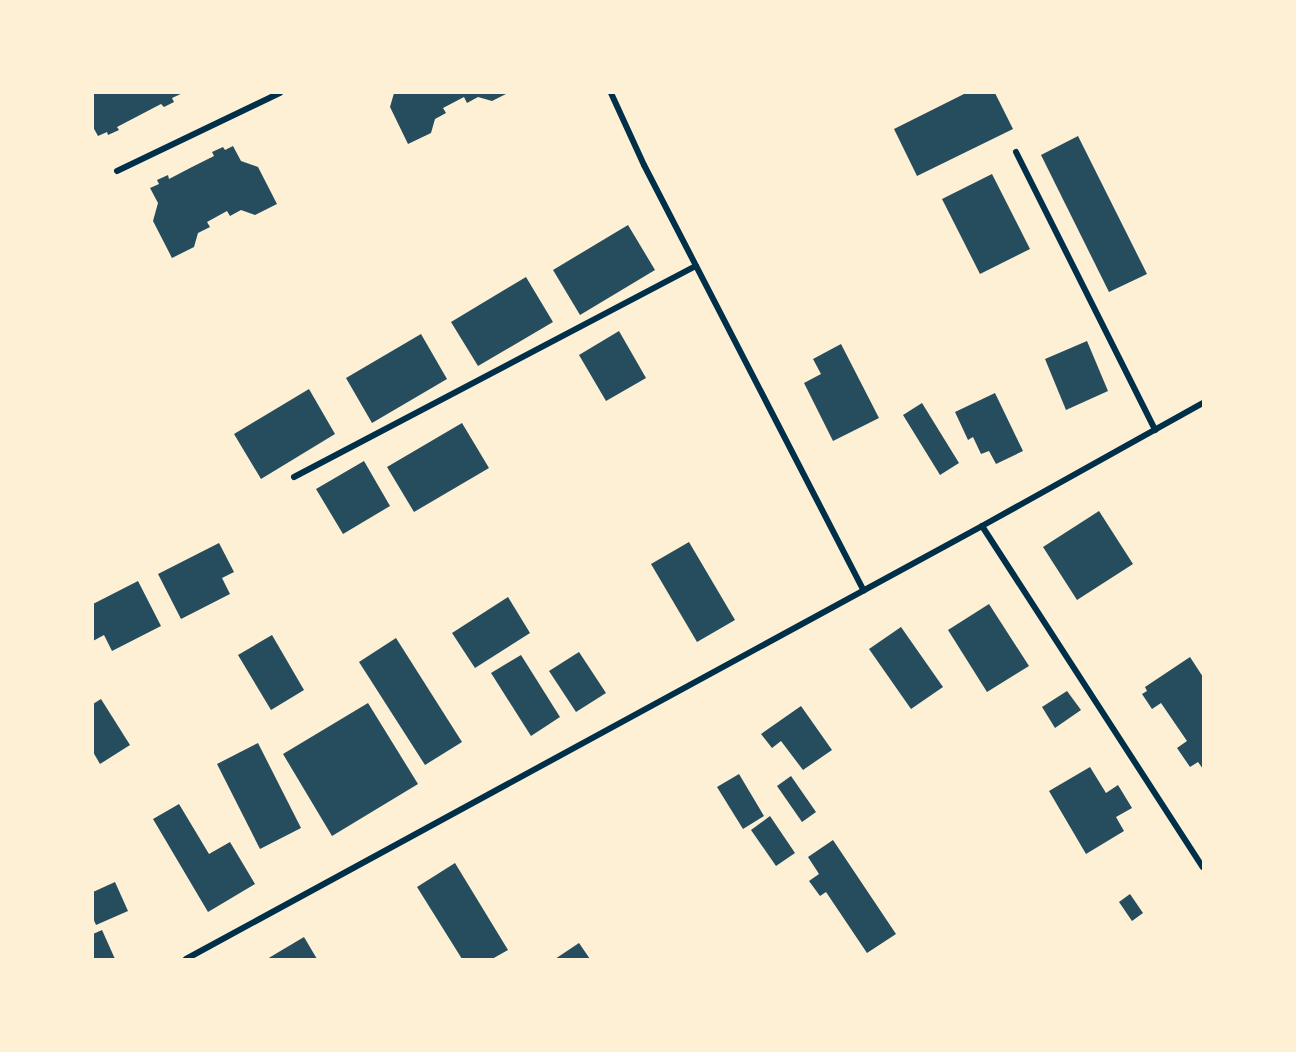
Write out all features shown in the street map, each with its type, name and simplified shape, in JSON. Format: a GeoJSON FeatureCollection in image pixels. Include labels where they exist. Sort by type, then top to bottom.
{"type":"FeatureCollection","features":[{"type":"Feature","properties":{"kind":"street"},"geometry":{"type":"LineString","coordinates":[[117,171],[280,93]]}},
{"type":"Feature","properties":{"kind":"street"},"geometry":{"type":"LineString","coordinates":[[610,93],[644,165],[864,591]]}},
{"type":"Feature","properties":{"kind":"street"},"geometry":{"type":"LineString","coordinates":[[1016,152],[1155,430]]}},
{"type":"Feature","properties":{"kind":"street"},"geometry":{"type":"LineString","coordinates":[[294,477],[696,266]]}},
{"type":"Feature","properties":{"kind":"street"},"geometry":{"type":"LineString","coordinates":[[186,959],[864,591],[1203,403]]}},
{"type":"Feature","properties":{"kind":"street"},"geometry":{"type":"LineString","coordinates":[[982,526],[1203,867]]}},
{"type":"Feature","properties":{"kind":"building"},"geometry":{"type":"Polygon","coordinates":[[[93,93],[183,93],[172,98],[174,102],[164,107],[161,104],[117,127],[119,130],[98,136],[93,127],[93,93]]]}},
{"type":"Feature","properties":{"kind":"building"},"geometry":{"type":"Polygon","coordinates":[[[394,93],[508,93],[492,101],[478,97],[467,103],[464,97],[443,108],[446,113],[435,119],[431,133],[408,144],[390,107],[394,93]]]}},
{"type":"Feature","properties":{"kind":"building"},"geometry":{"type":"Polygon","coordinates":[[[966,93],[995,93],[1013,129],[917,176],[894,129],[966,93]]]}},
{"type":"Feature","properties":{"kind":"building"},"geometry":{"type":"Polygon","coordinates":[[[1078,136],[1147,274],[1109,292],[1041,155],[1078,136]]]}},
{"type":"Feature","properties":{"kind":"building"},"geometry":{"type":"Polygon","coordinates":[[[233,146],[241,161],[258,167],[277,204],[255,215],[241,210],[230,216],[227,211],[207,222],[210,227],[198,233],[194,247],[172,258],[153,221],[158,203],[150,188],[159,184],[157,180],[168,175],[169,179],[214,156],[212,152],[233,146]]]}},
{"type":"Feature","properties":{"kind":"building"},"geometry":{"type":"Polygon","coordinates":[[[992,174],[1030,249],[980,274],[942,199],[992,174]]]}},
{"type":"Feature","properties":{"kind":"building"},"geometry":{"type":"Polygon","coordinates":[[[628,225],[655,270],[580,315],[553,270],[628,225]]]}},
{"type":"Feature","properties":{"kind":"building"},"geometry":{"type":"Polygon","coordinates":[[[526,277],[553,322],[478,366],[451,322],[526,277]]]}},
{"type":"Feature","properties":{"kind":"building"},"geometry":{"type":"Polygon","coordinates":[[[619,331],[646,378],[606,401],[579,355],[619,331]]]}},
{"type":"Feature","properties":{"kind":"building"},"geometry":{"type":"Polygon","coordinates":[[[421,334],[447,379],[372,423],[346,378],[421,334]]]}},
{"type":"Feature","properties":{"kind":"building"},"geometry":{"type":"Polygon","coordinates":[[[1087,341],[1108,391],[1066,410],[1045,359],[1087,341]]]}},
{"type":"Feature","properties":{"kind":"building"},"geometry":{"type":"Polygon","coordinates":[[[841,344],[879,418],[833,441],[804,383],[821,374],[813,359],[841,344]]]}},
{"type":"Feature","properties":{"kind":"building"},"geometry":{"type":"Polygon","coordinates":[[[309,389],[335,434],[261,479],[234,434],[309,389]]]}},
{"type":"Feature","properties":{"kind":"building"},"geometry":{"type":"Polygon","coordinates":[[[995,393],[1023,451],[996,464],[989,451],[981,454],[973,437],[968,440],[955,412],[995,393]]]}},
{"type":"Feature","properties":{"kind":"building"},"geometry":{"type":"Polygon","coordinates":[[[922,403],[959,463],[940,475],[903,415],[922,403]]]}},
{"type":"Feature","properties":{"kind":"building"},"geometry":{"type":"Polygon","coordinates":[[[462,423],[489,468],[414,512],[387,467],[462,423]]]}},
{"type":"Feature","properties":{"kind":"building"},"geometry":{"type":"Polygon","coordinates":[[[364,461],[390,506],[343,534],[316,489],[364,461]]]}},
{"type":"Feature","properties":{"kind":"building"},"geometry":{"type":"Polygon","coordinates":[[[1099,511],[1133,564],[1077,600],[1043,547],[1099,511]]]}},
{"type":"Feature","properties":{"kind":"building"},"geometry":{"type":"Polygon","coordinates":[[[689,542],[735,620],[697,642],[651,564],[689,542]]]}},
{"type":"Feature","properties":{"kind":"building"},"geometry":{"type":"Polygon","coordinates":[[[219,543],[234,572],[222,578],[230,594],[181,619],[158,574],[219,543]]]}},
{"type":"Feature","properties":{"kind":"building"},"geometry":{"type":"Polygon","coordinates":[[[138,581],[161,626],[112,651],[104,635],[93,641],[93,604],[138,581]]]}},
{"type":"Feature","properties":{"kind":"building"},"geometry":{"type":"Polygon","coordinates":[[[508,597],[530,633],[475,668],[452,633],[508,597]]]}},
{"type":"Feature","properties":{"kind":"building"},"geometry":{"type":"Polygon","coordinates":[[[989,604],[1029,666],[987,692],[948,630],[989,604]]]}},
{"type":"Feature","properties":{"kind":"building"},"geometry":{"type":"Polygon","coordinates":[[[901,627],[943,687],[911,709],[869,649],[901,627]]]}},
{"type":"Feature","properties":{"kind":"building"},"geometry":{"type":"Polygon","coordinates":[[[272,635],[304,690],[271,710],[238,655],[272,635]]]}},
{"type":"Feature","properties":{"kind":"building"},"geometry":{"type":"Polygon","coordinates":[[[396,638],[462,742],[425,765],[359,662],[396,638]]]}},
{"type":"Feature","properties":{"kind":"building"},"geometry":{"type":"Polygon","coordinates":[[[579,652],[606,693],[576,712],[549,671],[579,652]]]}},
{"type":"Feature","properties":{"kind":"building"},"geometry":{"type":"Polygon","coordinates":[[[521,655],[560,717],[531,736],[491,673],[521,655]]]}},
{"type":"Feature","properties":{"kind":"building"},"geometry":{"type":"Polygon","coordinates":[[[1190,657],[1203,677],[1203,769],[1198,762],[1190,767],[1177,748],[1187,741],[1161,703],[1152,709],[1142,694],[1147,691],[1145,687],[1190,657]]]}},
{"type":"Feature","properties":{"kind":"building"},"geometry":{"type":"Polygon","coordinates":[[[1067,691],[1081,710],[1055,728],[1042,707],[1067,691]]]}},
{"type":"Feature","properties":{"kind":"building"},"geometry":{"type":"Polygon","coordinates":[[[101,699],[130,745],[100,764],[93,752],[93,704],[101,699]]]}},
{"type":"Feature","properties":{"kind":"building"},"geometry":{"type":"Polygon","coordinates":[[[368,703],[418,784],[332,836],[283,754],[368,703]]]}},
{"type":"Feature","properties":{"kind":"building"},"geometry":{"type":"Polygon","coordinates":[[[801,706],[832,750],[803,770],[781,741],[772,748],[761,734],[801,706]]]}},
{"type":"Feature","properties":{"kind":"building"},"geometry":{"type":"Polygon","coordinates":[[[258,743],[301,828],[260,849],[217,764],[258,743]]]}},
{"type":"Feature","properties":{"kind":"building"},"geometry":{"type":"Polygon","coordinates":[[[1090,767],[1106,793],[1118,785],[1132,808],[1116,817],[1124,831],[1086,854],[1049,791],[1090,767]]]}},
{"type":"Feature","properties":{"kind":"building"},"geometry":{"type":"Polygon","coordinates":[[[739,774],[764,816],[743,829],[717,787],[739,774]]]}},
{"type":"Feature","properties":{"kind":"building"},"geometry":{"type":"Polygon","coordinates":[[[791,776],[816,812],[802,822],[777,786],[791,776]]]}},
{"type":"Feature","properties":{"kind":"building"},"geometry":{"type":"Polygon","coordinates":[[[179,804],[209,854],[230,842],[255,884],[208,912],[153,819],[179,804]]]}},
{"type":"Feature","properties":{"kind":"building"},"geometry":{"type":"Polygon","coordinates":[[[770,816],[795,853],[776,866],[751,830],[770,816]]]}},
{"type":"Feature","properties":{"kind":"building"},"geometry":{"type":"Polygon","coordinates":[[[833,840],[896,934],[867,953],[826,892],[820,896],[809,881],[819,874],[808,857],[833,840]]]}},
{"type":"Feature","properties":{"kind":"building"},"geometry":{"type":"Polygon","coordinates":[[[455,863],[508,950],[492,959],[462,959],[417,887],[455,863]]]}},
{"type":"Feature","properties":{"kind":"building"},"geometry":{"type":"Polygon","coordinates":[[[115,882],[128,911],[96,925],[93,918],[93,892],[115,882]]]}},
{"type":"Feature","properties":{"kind":"building"},"geometry":{"type":"Polygon","coordinates":[[[1130,894],[1143,913],[1132,921],[1119,902],[1130,894]]]}},
{"type":"Feature","properties":{"kind":"building"},"geometry":{"type":"Polygon","coordinates":[[[102,930],[115,959],[93,959],[93,934],[102,930]]]}},
{"type":"Feature","properties":{"kind":"building"},"geometry":{"type":"Polygon","coordinates":[[[304,937],[317,959],[267,959],[304,937]]]}},
{"type":"Feature","properties":{"kind":"building"},"geometry":{"type":"Polygon","coordinates":[[[579,943],[590,959],[555,959],[579,943]]]}}]}
